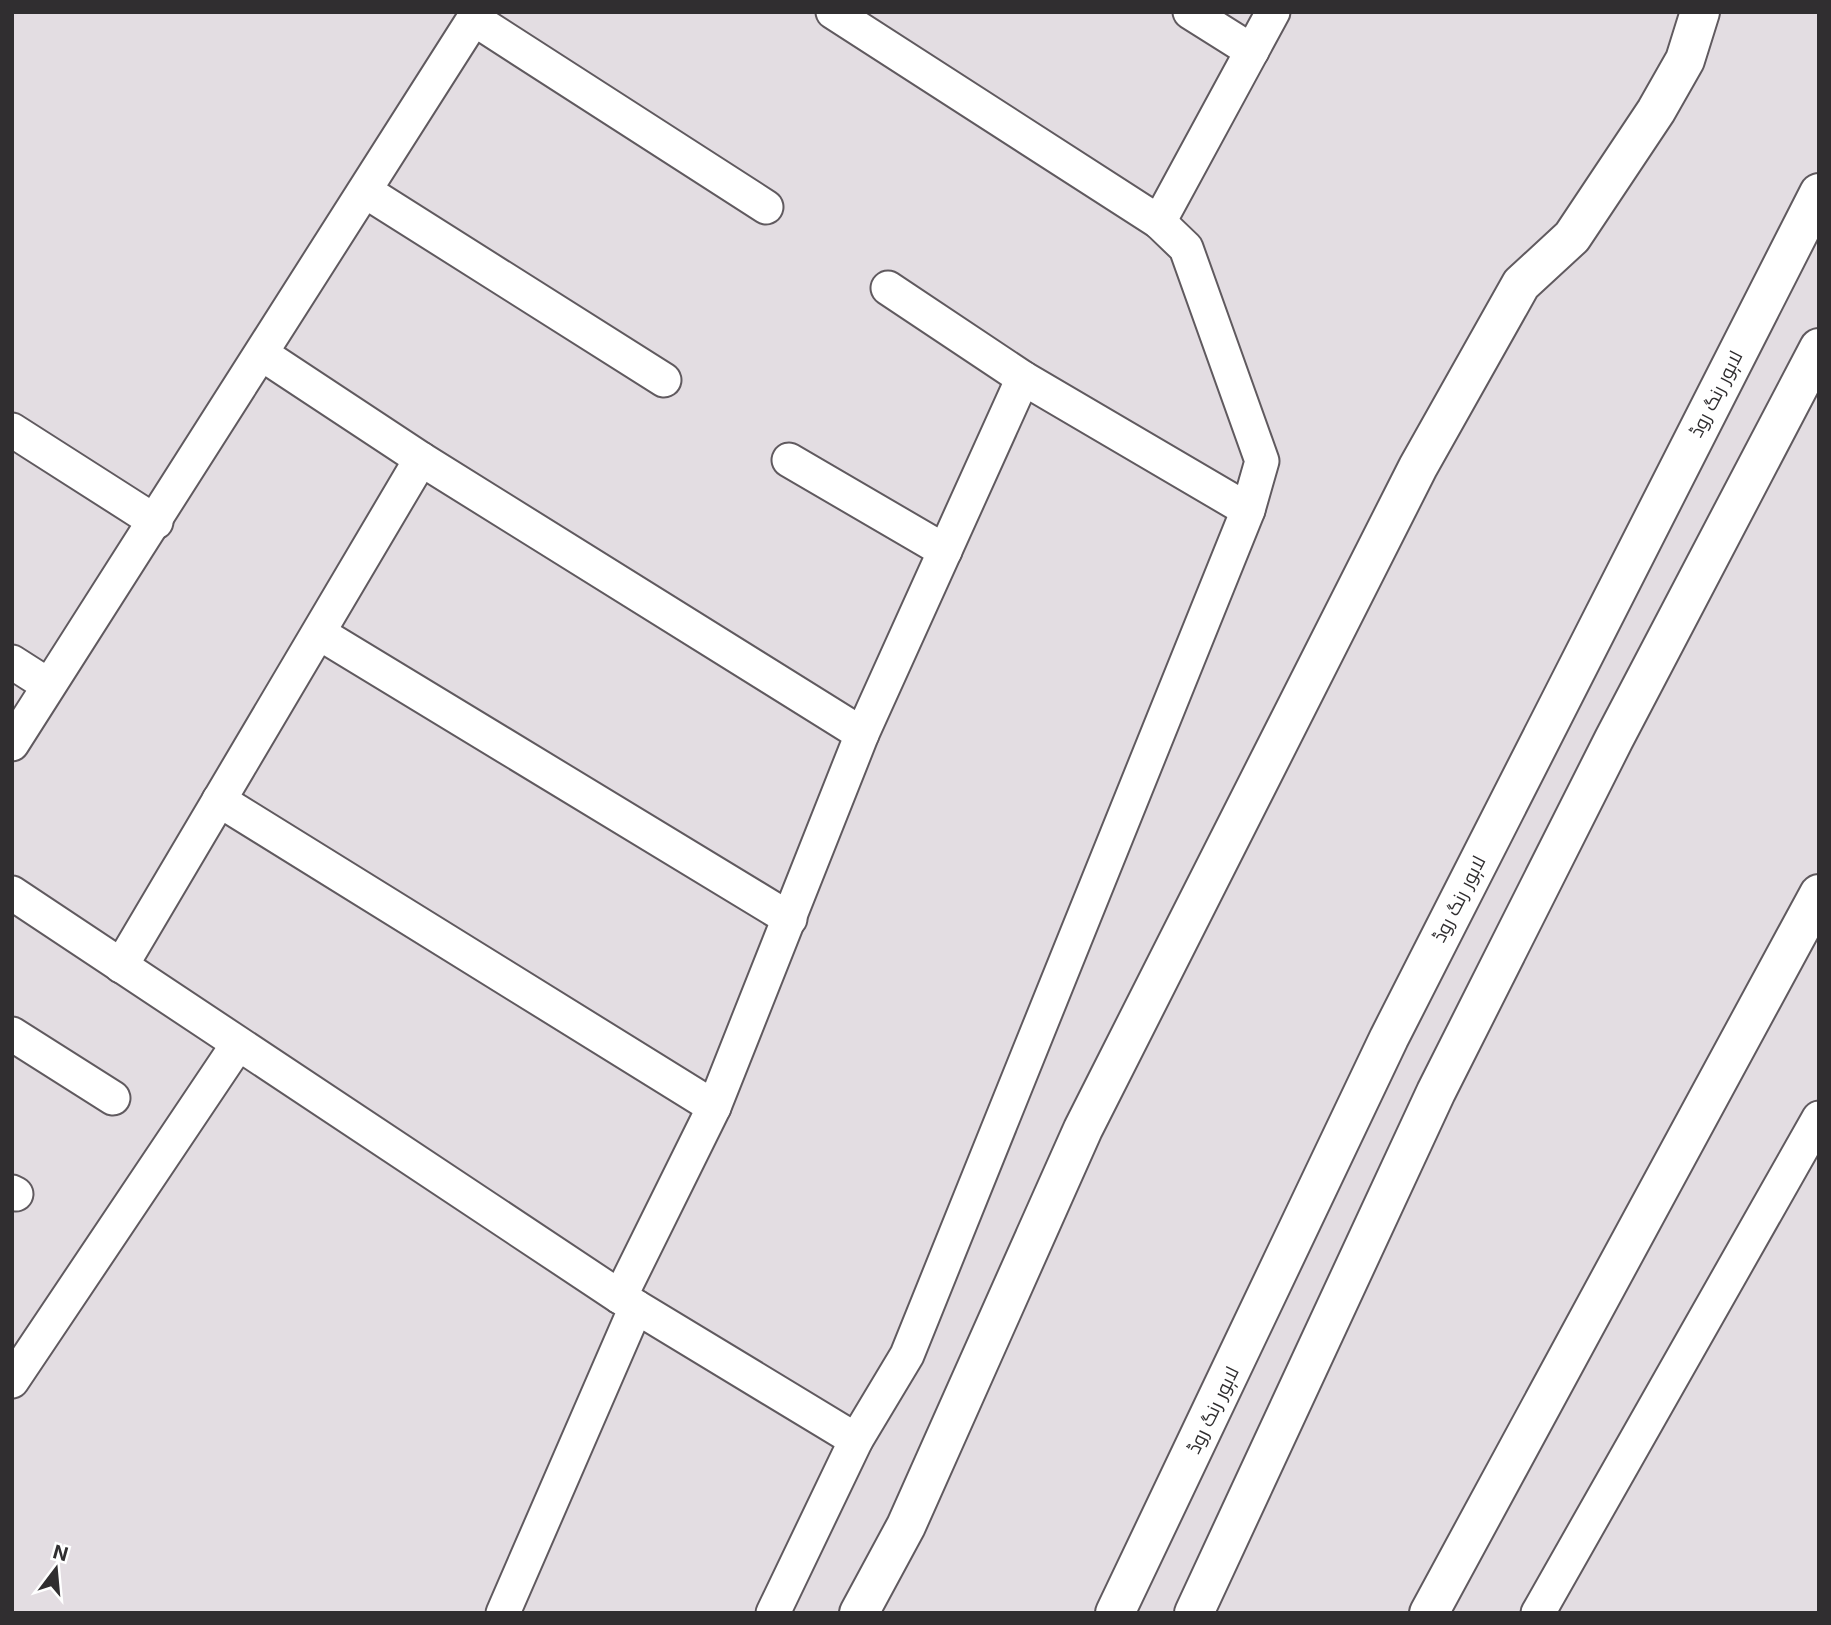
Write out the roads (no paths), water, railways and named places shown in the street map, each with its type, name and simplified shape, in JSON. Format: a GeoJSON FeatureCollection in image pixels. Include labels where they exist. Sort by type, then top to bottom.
{"type":"FeatureCollection","features":[{"type":"Feature","properties":{"kind":"main road"},"geometry":{"type":"LineString","coordinates":[[859,1613],[906,1526],[1083,1129],[1418,467],[1521,284],[1572,237],[1656,111],[1685,60],[1700,12]]}},
{"type":"Feature","properties":{"kind":"main road","name":"لاہور رنگ روڈ"},"geometry":{"type":"LineString","coordinates":[[1115,1613],[1389,1038],[1819,193]]}},
{"type":"Feature","properties":{"kind":"main road"},"geometry":{"type":"LineString","coordinates":[[1194,1613],[1436,1092],[1620,727],[1819,348]]}},
{"type":"Feature","properties":{"kind":"main road"},"geometry":{"type":"LineString","coordinates":[[1429,1613],[1819,894]]}},
{"type":"Feature","properties":{"kind":"street"},"geometry":{"type":"LineString","coordinates":[[773,1613],[856,1440],[907,1355],[1248,510],[1262,461],[1186,248],[1159,222],[833,12]]}},
{"type":"Feature","properties":{"kind":"street"},"geometry":{"type":"LineString","coordinates":[[1190,12],[1252,51]]}},
{"type":"Feature","properties":{"kind":"street"},"geometry":{"type":"LineString","coordinates":[[1159,222],[1273,12]]}},
{"type":"Feature","properties":{"kind":"street"},"geometry":{"type":"LineString","coordinates":[[12,744],[156,522],[476,16],[766,207]]}},
{"type":"Feature","properties":{"kind":"street"},"geometry":{"type":"LineString","coordinates":[[365,191],[664,380]]}},
{"type":"Feature","properties":{"kind":"street"},"geometry":{"type":"LineString","coordinates":[[888,288],[1023,378],[1248,510]]}},
{"type":"Feature","properties":{"kind":"street"},"geometry":{"type":"LineString","coordinates":[[262,354],[421,459],[862,734]]}},
{"type":"Feature","properties":{"kind":"street"},"geometry":{"type":"LineString","coordinates":[[503,1613],[628,1302],[714,1107],[862,734],[1023,378]]}},
{"type":"Feature","properties":{"kind":"street"},"geometry":{"type":"LineString","coordinates":[[12,430],[156,522]]}},
{"type":"Feature","properties":{"kind":"street"},"geometry":{"type":"LineString","coordinates":[[121,966],[421,459]]}},
{"type":"Feature","properties":{"kind":"street"},"geometry":{"type":"LineString","coordinates":[[789,460],[945,551]]}},
{"type":"Feature","properties":{"kind":"street"},"geometry":{"type":"LineString","coordinates":[[319,632],[790,919]]}},
{"type":"Feature","properties":{"kind":"street"},"geometry":{"type":"LineString","coordinates":[[12,662],[48,685]]}},
{"type":"Feature","properties":{"kind":"street"},"geometry":{"type":"LineString","coordinates":[[219,800],[714,1107]]}},
{"type":"Feature","properties":{"kind":"street"},"geometry":{"type":"LineString","coordinates":[[12,893],[628,1302],[856,1440]]}},
{"type":"Feature","properties":{"kind":"street"},"geometry":{"type":"LineString","coordinates":[[12,1034],[113,1098]]}},
{"type":"Feature","properties":{"kind":"street"},"geometry":{"type":"LineString","coordinates":[[12,1381],[238,1045]]}},
{"type":"Feature","properties":{"kind":"street"},"geometry":{"type":"LineString","coordinates":[[1538,1613],[1819,1118]]}}]}
